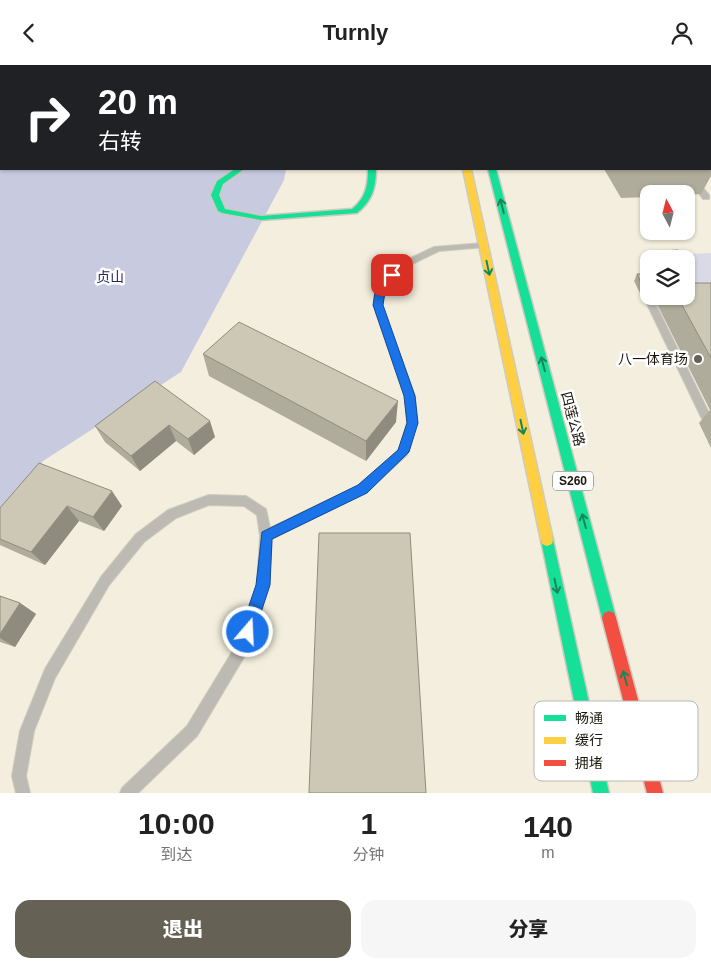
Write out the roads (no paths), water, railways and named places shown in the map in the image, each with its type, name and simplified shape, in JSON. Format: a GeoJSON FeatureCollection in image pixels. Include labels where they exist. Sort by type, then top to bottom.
{"type":"FeatureCollection","features":[{"type":"Feature","properties":{"kind":"main road"},"geometry":{"type":"LineString","coordinates":[[239,170],[220,183],[215,195],[222,211],[260,218],[354,211],[362,207],[373,188],[372,170]]}},
{"type":"Feature","properties":{"kind":"main road","name":"四莲公路"},"geometry":{"type":"LineString","coordinates":[[467,170],[497,243],[629,701]]}},
{"type":"Feature","properties":{"kind":"main road","name":"四莲公路"},"geometry":{"type":"LineString","coordinates":[[492,170],[497,243],[584,701]]}},
{"type":"Feature","properties":{"kind":"lane"},"geometry":{"type":"LineString","coordinates":[[685,170],[694,171]]}},
{"type":"Feature","properties":{"kind":"lane"},"geometry":{"type":"LineString","coordinates":[[685,170],[706,197]]}},
{"type":"Feature","properties":{"kind":"lane"},"geometry":{"type":"LineString","coordinates":[[266,536],[362,489],[403,452],[412,423],[410,396],[378,305],[381,285],[404,265],[437,249],[497,243]]}},
{"type":"Feature","properties":{"kind":"lane"},"geometry":{"type":"LineString","coordinates":[[651,305],[706,417],[711,417]]}},
{"type":"Feature","properties":{"kind":"lane"},"geometry":{"type":"LineString","coordinates":[[23,793],[19,776],[27,731],[50,674],[105,581],[140,538],[172,514],[209,500],[246,501],[262,513],[266,536],[263,585],[242,647],[192,731],[127,793]]}},
{"type":"Feature","properties":{"kind":"place","name":"八一体育场"},"geometry":{"type":"Point","coordinates":[698,359]}},
{"type":"Feature","properties":{"kind":"park label","name":"贞山"},"geometry":{"type":"Point","coordinates":[110,277]}}]}
